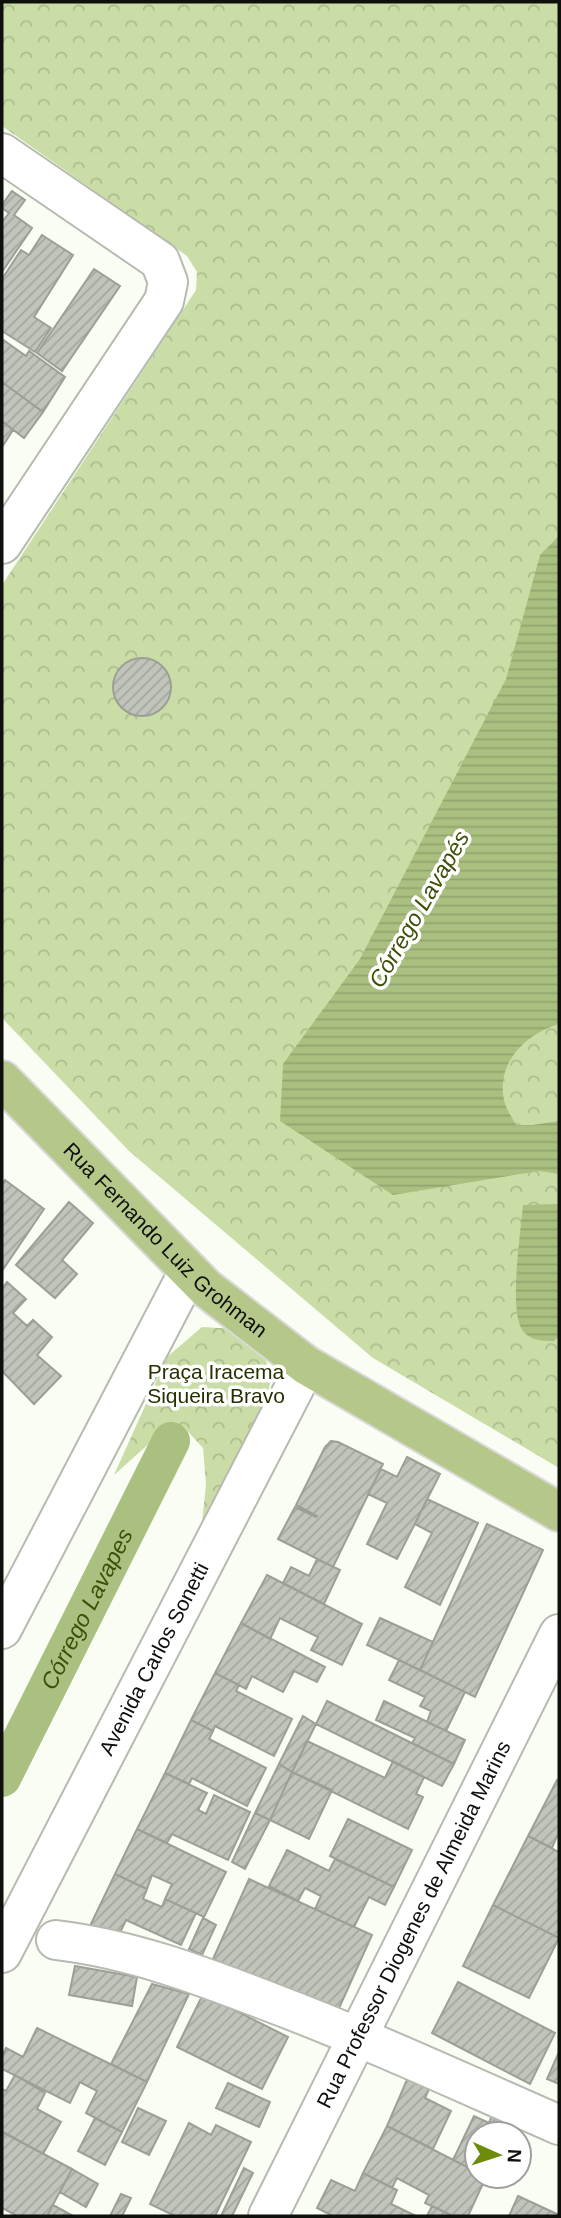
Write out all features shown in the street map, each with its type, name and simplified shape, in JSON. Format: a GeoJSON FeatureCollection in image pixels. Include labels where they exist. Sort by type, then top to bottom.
{"type":"FeatureCollection","features":[{"type":"Feature","properties":{"kind":"main road","name":"Rua Fernando Luiz Grohman"},"geometry":{"type":"LineString","coordinates":[[2,1080],[198,1280],[306,1365],[559,1512]]}},
{"type":"Feature","properties":{"kind":"street"},"geometry":{"type":"LineString","coordinates":[[2,153],[160,261],[168,282],[164,301],[2,544]]}},
{"type":"Feature","properties":{"kind":"street"},"geometry":{"type":"LineString","coordinates":[[2,1629],[198,1280]]}},
{"type":"Feature","properties":{"kind":"street","name":"Avenida Carlos Sonetti"},"geometry":{"type":"LineString","coordinates":[[2,1953],[306,1365]]}},
{"type":"Feature","properties":{"kind":"street","name":"Rua Professor Diogenes de Almeida Marins"},"geometry":{"type":"LineString","coordinates":[[268,2216],[559,1634]]}},
{"type":"Feature","properties":{"kind":"street"},"geometry":{"type":"LineString","coordinates":[[56,1940],[102,1947],[177,1966],[357,2035],[559,2125]]}},
{"type":"Feature","properties":{"kind":"green space"},"geometry":{"type":"Polygon","coordinates":[[[2,2],[559,2],[559,1468],[373,1358],[129,1151],[2,1018],[2,585],[196,290],[197,272],[187,256],[2,126],[2,2]]]}},
{"type":"Feature","properties":{"kind":"green space","name":"Praça Iracema Siqueira Bravo"},"geometry":{"type":"Polygon","coordinates":[[[202,1327],[236,1329],[259,1346],[272,1375],[259,1430],[214,1510],[202,1523],[206,1484],[203,1448],[183,1426],[152,1441],[114,1475],[167,1357],[202,1327]]]}},
{"type":"Feature","properties":{"kind":"water","name":"Córrego Lavapés"},"geometry":{"type":"Polygon","coordinates":[[[559,536],[559,1024],[525,1042],[509,1062],[503,1086],[505,1103],[516,1125],[559,1121],[559,1174],[539,1171],[393,1195],[280,1121],[283,1064],[360,959],[506,679],[540,555],[559,536]]]}},
{"type":"Feature","properties":{"kind":"water"},"geometry":{"type":"Polygon","coordinates":[[[559,1204],[559,1336],[554,1341],[533,1339],[523,1331],[516,1307],[523,1205],[559,1204]]]}},
{"type":"Feature","properties":{"kind":"building"},"geometry":{"type":"Polygon","coordinates":[[[12,191],[25,200],[14,215],[32,228],[2,272],[2,222],[9,213],[2,205],[12,191]]]}},
{"type":"Feature","properties":{"kind":"building"},"geometry":{"type":"Polygon","coordinates":[[[42,235],[73,255],[34,317],[51,328],[35,352],[2,331],[2,279],[21,250],[29,255],[42,235]]]}},
{"type":"Feature","properties":{"kind":"building"},"geometry":{"type":"Polygon","coordinates":[[[94,269],[120,286],[62,371],[37,353],[94,269]]]}},
{"type":"Feature","properties":{"kind":"building"},"geometry":{"type":"Polygon","coordinates":[[[2,339],[26,356],[29,351],[65,377],[43,412],[2,382],[2,339]]]}},
{"type":"Feature","properties":{"kind":"building"},"geometry":{"type":"Polygon","coordinates":[[[2,382],[43,412],[24,438],[2,421],[2,382]]]}},
{"type":"Feature","properties":{"kind":"building"},"geometry":{"type":"Polygon","coordinates":[[[2,421],[13,430],[2,447],[2,421]]]}},
{"type":"Feature","properties":{"kind":"building"},"geometry":{"type":"Polygon","coordinates":[[[142,658],[158,663],[166,671],[171,687],[166,703],[158,711],[142,716],[126,711],[118,703],[113,687],[118,671],[126,663],[142,658]]]}},
{"type":"Feature","properties":{"kind":"building"},"geometry":{"type":"Polygon","coordinates":[[[5,1180],[44,1209],[2,1271],[2,1185],[5,1180]]]}},
{"type":"Feature","properties":{"kind":"building"},"geometry":{"type":"Polygon","coordinates":[[[69,1202],[93,1223],[62,1260],[77,1274],[55,1298],[16,1265],[69,1202]]]}},
{"type":"Feature","properties":{"kind":"building"},"geometry":{"type":"Polygon","coordinates":[[[7,1282],[26,1299],[13,1313],[27,1326],[33,1320],[52,1337],[37,1355],[61,1376],[34,1404],[2,1371],[2,1289],[7,1282]]]}},
{"type":"Feature","properties":{"kind":"building"},"geometry":{"type":"Polygon","coordinates":[[[331,1441],[383,1464],[333,1567],[278,1539],[295,1507],[317,1516],[296,1505],[325,1447],[331,1441]]]}},
{"type":"Feature","properties":{"kind":"building"},"geometry":{"type":"Polygon","coordinates":[[[407,1457],[440,1474],[397,1559],[367,1544],[387,1503],[368,1494],[381,1469],[397,1477],[407,1457]]]}},
{"type":"Feature","properties":{"kind":"building"},"geometry":{"type":"Polygon","coordinates":[[[427,1499],[478,1523],[440,1605],[405,1587],[432,1533],[415,1524],[427,1499]]]}},
{"type":"Feature","properties":{"kind":"building"},"geometry":{"type":"Polygon","coordinates":[[[487,1524],[543,1550],[475,1697],[420,1670],[487,1524]]]}},
{"type":"Feature","properties":{"kind":"building"},"geometry":{"type":"Polygon","coordinates":[[[317,1559],[340,1570],[324,1604],[283,1583],[291,1567],[309,1576],[317,1559]]]}},
{"type":"Feature","properties":{"kind":"building"},"geometry":{"type":"Polygon","coordinates":[[[267,1575],[362,1624],[342,1665],[311,1650],[318,1637],[280,1618],[270,1639],[241,1623],[267,1575]]]}},
{"type":"Feature","properties":{"kind":"building"},"geometry":{"type":"Polygon","coordinates":[[[380,1618],[433,1642],[420,1670],[367,1645],[380,1618]]]}},
{"type":"Feature","properties":{"kind":"building"},"geometry":{"type":"Polygon","coordinates":[[[241,1623],[325,1667],[317,1682],[294,1671],[283,1692],[252,1676],[246,1689],[215,1673],[241,1623]]]}},
{"type":"Feature","properties":{"kind":"building"},"geometry":{"type":"Polygon","coordinates":[[[399,1660],[465,1692],[446,1731],[427,1722],[431,1711],[420,1706],[425,1697],[389,1680],[399,1660]]]}},
{"type":"Feature","properties":{"kind":"building"},"geometry":{"type":"Polygon","coordinates":[[[215,1673],[239,1685],[236,1691],[292,1719],[274,1756],[215,1726],[213,1731],[191,1720],[215,1673]]]}},
{"type":"Feature","properties":{"kind":"building"},"geometry":{"type":"Polygon","coordinates":[[[327,1701],[454,1764],[442,1786],[316,1724],[327,1701]]]}},
{"type":"Feature","properties":{"kind":"building"},"geometry":{"type":"Polygon","coordinates":[[[384,1701],[465,1740],[454,1764],[412,1743],[415,1738],[376,1720],[384,1701]]]}},
{"type":"Feature","properties":{"kind":"building"},"geometry":{"type":"Polygon","coordinates":[[[303,1716],[316,1724],[292,1772],[279,1764],[303,1716]]]}},
{"type":"Feature","properties":{"kind":"building"},"geometry":{"type":"Polygon","coordinates":[[[191,1720],[213,1731],[209,1739],[266,1768],[247,1806],[192,1778],[189,1784],[165,1773],[191,1720]]]}},
{"type":"Feature","properties":{"kind":"building"},"geometry":{"type":"Polygon","coordinates":[[[307,1741],[385,1778],[393,1761],[424,1777],[416,1794],[423,1797],[408,1829],[292,1772],[307,1741]]]}},
{"type":"Feature","properties":{"kind":"building"},"geometry":{"type":"Polygon","coordinates":[[[279,1764],[292,1772],[270,1820],[255,1813],[279,1764]]]}},
{"type":"Feature","properties":{"kind":"building"},"geometry":{"type":"Polygon","coordinates":[[[292,1772],[332,1790],[309,1839],[270,1820],[292,1772]]]}},
{"type":"Feature","properties":{"kind":"building"},"geometry":{"type":"Polygon","coordinates":[[[165,1773],[207,1793],[198,1810],[206,1814],[214,1795],[250,1812],[228,1860],[172,1834],[167,1843],[137,1829],[165,1773]]]}},
{"type":"Feature","properties":{"kind":"building"},"geometry":{"type":"Polygon","coordinates":[[[557,1780],[559,1837],[557,1836],[552,1848],[528,1836],[557,1780]]]}},
{"type":"Feature","properties":{"kind":"building"},"geometry":{"type":"Polygon","coordinates":[[[255,1813],[270,1820],[245,1869],[232,1862],[255,1813]]]}},
{"type":"Feature","properties":{"kind":"building"},"geometry":{"type":"Polygon","coordinates":[[[348,1819],[412,1850],[394,1887],[330,1856],[348,1819]]]}},
{"type":"Feature","properties":{"kind":"building"},"geometry":{"type":"Polygon","coordinates":[[[137,1829],[226,1872],[204,1917],[165,1899],[172,1884],[152,1875],[147,1889],[115,1874],[137,1829]]]}},
{"type":"Feature","properties":{"kind":"building"},"geometry":{"type":"Polygon","coordinates":[[[528,1836],[559,1852],[559,1938],[493,1905],[528,1836]]]}},
{"type":"Feature","properties":{"kind":"building"},"geometry":{"type":"Polygon","coordinates":[[[287,1850],[329,1871],[335,1859],[394,1887],[385,1905],[369,1897],[354,1927],[315,1909],[321,1896],[305,1888],[298,1901],[269,1886],[287,1850]]]}},
{"type":"Feature","properties":{"kind":"building"},"geometry":{"type":"Polygon","coordinates":[[[115,1874],[147,1889],[143,1899],[162,1907],[165,1899],[196,1913],[181,1945],[126,1920],[117,1939],[87,1932],[115,1874]]]}},
{"type":"Feature","properties":{"kind":"building"},"geometry":{"type":"Polygon","coordinates":[[[249,1879],[372,1935],[336,2015],[213,1959],[249,1879]]]}},
{"type":"Feature","properties":{"kind":"building"},"geometry":{"type":"Polygon","coordinates":[[[493,1905],[559,1938],[529,1998],[463,1966],[493,1905]]]}},
{"type":"Feature","properties":{"kind":"building"},"geometry":{"type":"Polygon","coordinates":[[[203,1918],[216,1925],[202,1955],[189,1949],[203,1918]]]}},
{"type":"Feature","properties":{"kind":"building"},"geometry":{"type":"Polygon","coordinates":[[[75,1966],[137,1977],[132,2006],[69,1995],[75,1966]]]}},
{"type":"Feature","properties":{"kind":"building"},"geometry":{"type":"Polygon","coordinates":[[[458,1982],[555,2033],[530,2084],[432,2033],[458,1982]]]}},
{"type":"Feature","properties":{"kind":"building"},"geometry":{"type":"Polygon","coordinates":[[[152,1984],[189,1994],[147,2082],[111,2064],[152,1984]]]}},
{"type":"Feature","properties":{"kind":"building"},"geometry":{"type":"Polygon","coordinates":[[[203,1994],[288,2037],[262,2089],[177,2047],[203,1994]]]}},
{"type":"Feature","properties":{"kind":"building"},"geometry":{"type":"Polygon","coordinates":[[[37,2028],[147,2082],[122,2132],[86,2113],[97,2091],[80,2082],[70,2103],[2,2069],[2,2057],[6,2048],[23,2057],[37,2028]]]}},
{"type":"Feature","properties":{"kind":"building"},"geometry":{"type":"Polygon","coordinates":[[[559,2052],[559,2084],[547,2079],[559,2052]]]}},
{"type":"Feature","properties":{"kind":"building"},"geometry":{"type":"Polygon","coordinates":[[[412,2068],[434,2078],[425,2098],[451,2111],[433,2149],[387,2126],[412,2068]]]}},
{"type":"Feature","properties":{"kind":"building"},"geometry":{"type":"Polygon","coordinates":[[[15,2075],[45,2093],[37,2109],[61,2122],[43,2154],[2,2131],[2,2089],[6,2091],[15,2075]]]}},
{"type":"Feature","properties":{"kind":"building"},"geometry":{"type":"Polygon","coordinates":[[[228,2083],[270,2102],[259,2127],[216,2108],[228,2083]]]}},
{"type":"Feature","properties":{"kind":"building"},"geometry":{"type":"Polygon","coordinates":[[[495,2107],[516,2117],[514,2120],[490,2120],[495,2107]]]}},
{"type":"Feature","properties":{"kind":"building"},"geometry":{"type":"Polygon","coordinates":[[[138,2108],[166,2121],[149,2155],[122,2142],[138,2108]]]}},
{"type":"Feature","properties":{"kind":"building"},"geometry":{"type":"Polygon","coordinates":[[[95,2118],[122,2132],[105,2165],[78,2151],[95,2118]]]}},
{"type":"Feature","properties":{"kind":"building"},"geometry":{"type":"Polygon","coordinates":[[[189,2123],[211,2135],[216,2125],[251,2142],[215,2216],[175,2216],[150,2204],[189,2123]]]}},
{"type":"Feature","properties":{"kind":"building"},"geometry":{"type":"Polygon","coordinates":[[[387,2126],[463,2165],[463,2190],[480,2190],[468,2216],[453,2216],[425,2203],[429,2195],[397,2178],[392,2188],[363,2173],[387,2126]]]}},
{"type":"Feature","properties":{"kind":"building"},"geometry":{"type":"Polygon","coordinates":[[[4,2133],[72,2169],[47,2216],[17,2216],[2,2208],[4,2133]]]}},
{"type":"Feature","properties":{"kind":"building"},"geometry":{"type":"Polygon","coordinates":[[[463,2139],[463,2165],[453,2160],[463,2139]]]}},
{"type":"Feature","properties":{"kind":"building"},"geometry":{"type":"Polygon","coordinates":[[[244,2168],[253,2173],[232,2216],[221,2216],[244,2168]]]}},
{"type":"Feature","properties":{"kind":"building"},"geometry":{"type":"Polygon","coordinates":[[[72,2169],[98,2184],[86,2207],[60,2192],[72,2169]]]}},
{"type":"Feature","properties":{"kind":"building"},"geometry":{"type":"Polygon","coordinates":[[[363,2173],[397,2190],[391,2204],[416,2216],[333,2216],[317,2208],[331,2180],[355,2191],[363,2173]]]}},
{"type":"Feature","properties":{"kind":"building"},"geometry":{"type":"Polygon","coordinates":[[[121,2194],[131,2198],[122,2216],[110,2216],[121,2194]]]}},
{"type":"Feature","properties":{"kind":"building"},"geometry":{"type":"Polygon","coordinates":[[[518,2196],[559,2215],[559,2216],[509,2216],[518,2196]]]}},
{"type":"Feature","properties":{"kind":"building"},"geometry":{"type":"Polygon","coordinates":[[[53,2205],[73,2216],[47,2216],[53,2205]]]}},
{"type":"Feature","properties":{"kind":"building"},"geometry":{"type":"Polygon","coordinates":[[[432,2206],[453,2216],[427,2216],[432,2206]]]}},
{"type":"Feature","properties":{"kind":"waterway","name":"Córrego Lavapes"},"geometry":{"type":"LineString","coordinates":[[2,1778],[171,1441]]}}]}
